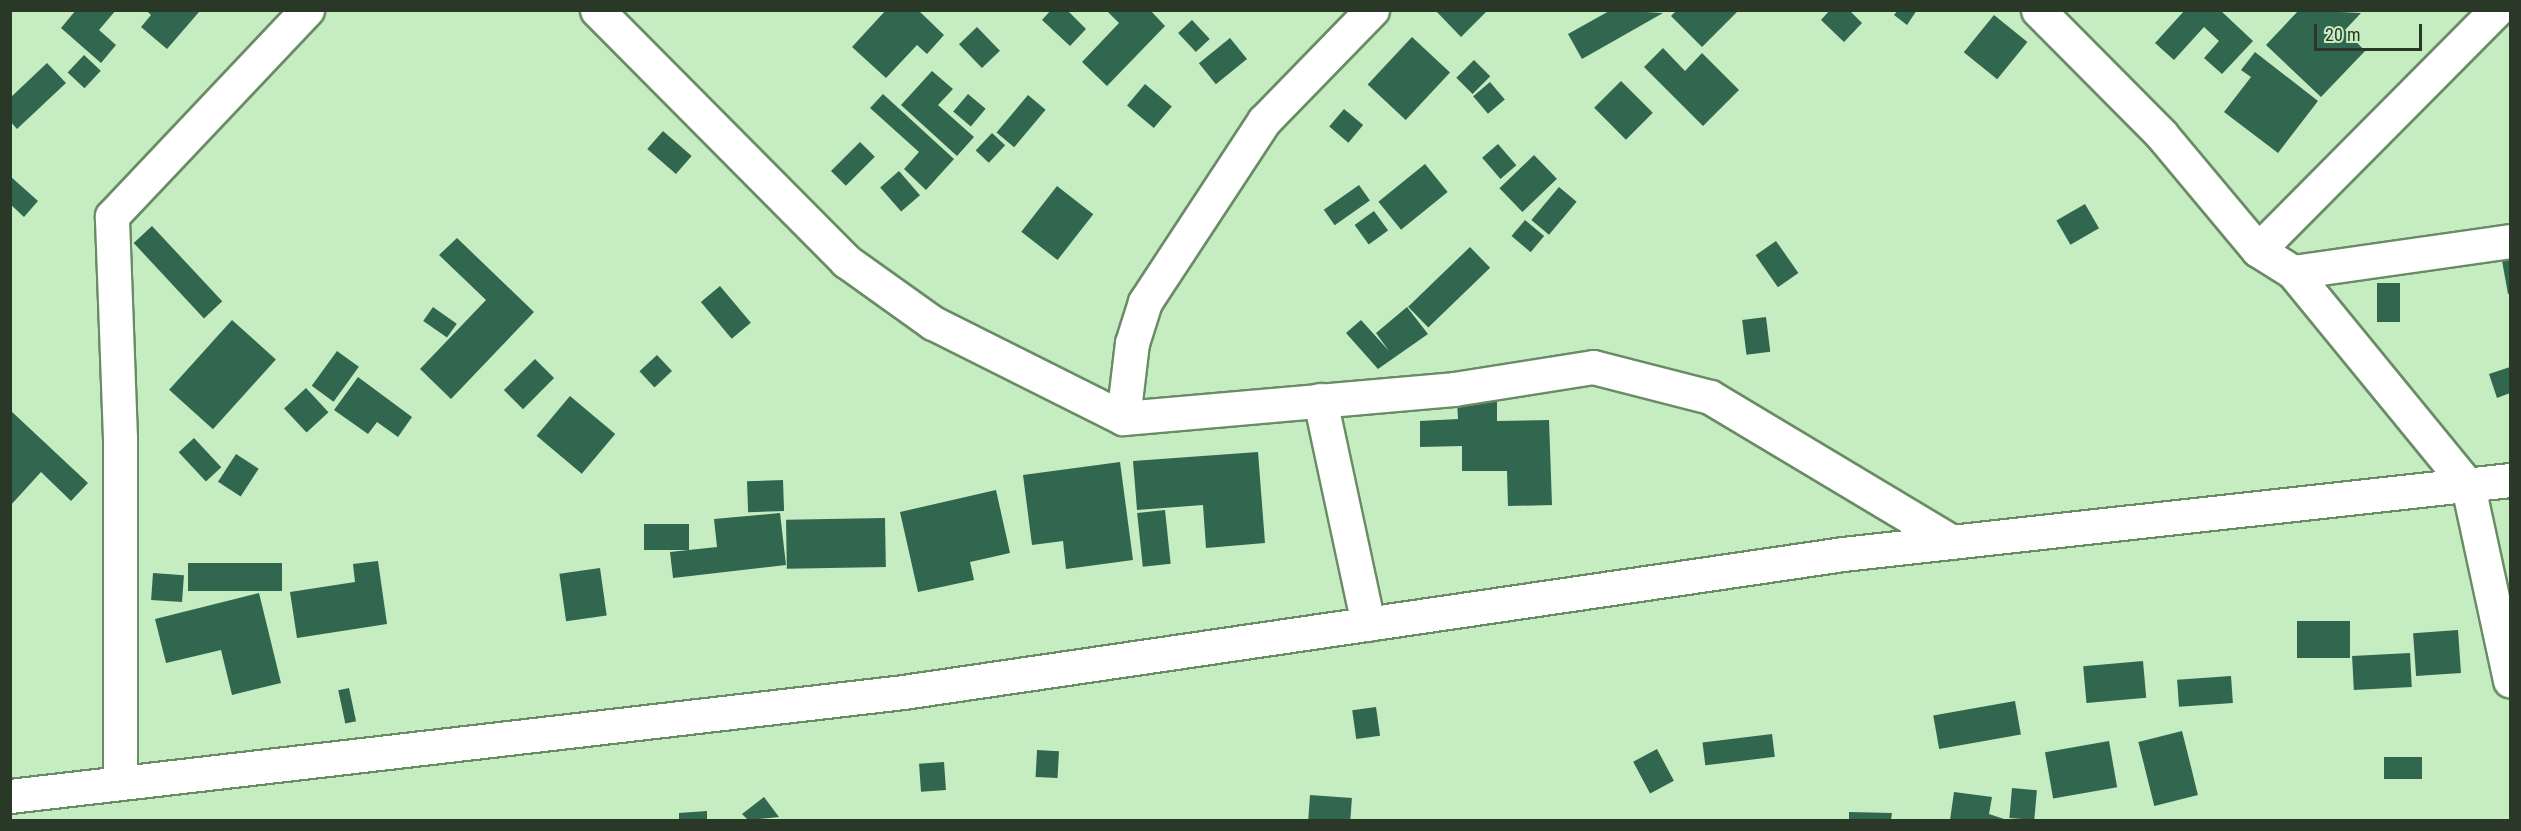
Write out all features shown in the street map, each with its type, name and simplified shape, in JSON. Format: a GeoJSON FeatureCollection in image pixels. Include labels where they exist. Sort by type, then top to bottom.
{"type":"FeatureCollection","features":[{"type":"Feature","properties":{"kind":"street"},"geometry":{"type":"LineString","coordinates":[[120,780],[120,438],[112,216],[307,10]]}},
{"type":"Feature","properties":{"kind":"street"},"geometry":{"type":"LineString","coordinates":[[597,10],[846,261],[933,323],[1123,418],[1454,389],[1593,367],[1710,397],[1952,542]]}},
{"type":"Feature","properties":{"kind":"street"},"geometry":{"type":"LineString","coordinates":[[1123,418],[1132,343],[1145,302],[1264,121],[1372,10]]}},
{"type":"Feature","properties":{"kind":"street"},"geometry":{"type":"LineString","coordinates":[[2038,10],[2161,134],[2258,250],[2293,272],[2469,486],[2511,681]]}},
{"type":"Feature","properties":{"kind":"street"},"geometry":{"type":"LineString","coordinates":[[2258,250],[2496,10]]}},
{"type":"Feature","properties":{"kind":"street"},"geometry":{"type":"LineString","coordinates":[[2293,272],[2511,241]]}},
{"type":"Feature","properties":{"kind":"street"},"geometry":{"type":"LineString","coordinates":[[1320,400],[1368,624]]}},
{"type":"Feature","properties":{"kind":"street"},"geometry":{"type":"LineString","coordinates":[[10,796],[120,780],[903,692],[1952,542],[2511,480]]}},
{"type":"Feature","properties":{"kind":"building"},"geometry":{"type":"Polygon","coordinates":[[[76,10],[116,10],[99,30],[116,45],[101,63],[61,28],[76,10]]]}},
{"type":"Feature","properties":{"kind":"building"},"geometry":{"type":"Polygon","coordinates":[[[146,10],[197,10],[199,12],[167,49],[141,27],[151,15],[146,10]]]}},
{"type":"Feature","properties":{"kind":"building"},"geometry":{"type":"Polygon","coordinates":[[[886,10],[918,10],[944,35],[927,54],[917,45],[886,78],[852,47],[886,10]]]}},
{"type":"Feature","properties":{"kind":"building"},"geometry":{"type":"Polygon","coordinates":[[[1051,10],[1067,10],[1086,29],[1070,46],[1042,20],[1051,10]]]}},
{"type":"Feature","properties":{"kind":"building"},"geometry":{"type":"Polygon","coordinates":[[[1106,10],[1150,10],[1165,26],[1107,86],[1082,62],[1119,23],[1106,10]]]}},
{"type":"Feature","properties":{"kind":"building"},"geometry":{"type":"Polygon","coordinates":[[[1435,10],[1488,10],[1461,37],[1435,10]]]}},
{"type":"Feature","properties":{"kind":"building"},"geometry":{"type":"Polygon","coordinates":[[[1611,10],[1663,13],[1582,59],[1568,34],[1611,10]]]}},
{"type":"Feature","properties":{"kind":"building"},"geometry":{"type":"Polygon","coordinates":[[[1677,10],[1739,10],[1702,47],[1671,16],[1677,10]]]}},
{"type":"Feature","properties":{"kind":"building"},"geometry":{"type":"Polygon","coordinates":[[[1830,10],[1849,10],[1862,23],[1844,42],[1821,20],[1830,10]]]}},
{"type":"Feature","properties":{"kind":"building"},"geometry":{"type":"Polygon","coordinates":[[[1898,10],[1917,10],[1907,25],[1894,15],[1898,10]]]}},
{"type":"Feature","properties":{"kind":"building"},"geometry":{"type":"Polygon","coordinates":[[[2185,10],[2220,10],[2253,41],[2222,74],[2204,58],[2219,41],[2204,27],[2174,60],[2155,43],[2185,10]]]}},
{"type":"Feature","properties":{"kind":"building"},"geometry":{"type":"Polygon","coordinates":[[[2299,10],[2361,13],[2345,30],[2365,51],[2321,97],[2266,45],[2299,10]]]}},
{"type":"Feature","properties":{"kind":"building"},"geometry":{"type":"Polygon","coordinates":[[[1994,15],[2027,42],[1997,79],[1964,52],[1994,15]]]}},
{"type":"Feature","properties":{"kind":"building"},"geometry":{"type":"Polygon","coordinates":[[[1192,20],[1210,39],[1196,52],[1178,33],[1192,20]]]}},
{"type":"Feature","properties":{"kind":"building"},"geometry":{"type":"Polygon","coordinates":[[[977,27],[1000,51],[982,68],[959,44],[977,27]]]}},
{"type":"Feature","properties":{"kind":"building"},"geometry":{"type":"Polygon","coordinates":[[[1412,37],[1450,72],[1406,120],[1368,85],[1412,37]]]}},
{"type":"Feature","properties":{"kind":"building"},"geometry":{"type":"Polygon","coordinates":[[[1230,38],[1247,59],[1216,84],[1199,63],[1230,38]]]}},
{"type":"Feature","properties":{"kind":"building"},"geometry":{"type":"Polygon","coordinates":[[[1663,48],[1685,71],[1702,53],[1739,90],[1703,126],[1644,67],[1663,48]]]}},
{"type":"Feature","properties":{"kind":"building"},"geometry":{"type":"Polygon","coordinates":[[[2255,52],[2318,101],[2278,153],[2224,112],[2251,77],[2241,70],[2255,52]]]}},
{"type":"Feature","properties":{"kind":"building"},"geometry":{"type":"Polygon","coordinates":[[[84,55],[101,71],[84,88],[68,73],[84,55]]]}},
{"type":"Feature","properties":{"kind":"building"},"geometry":{"type":"Polygon","coordinates":[[[1474,60],[1490,76],[1473,94],[1456,78],[1474,60]]]}},
{"type":"Feature","properties":{"kind":"building"},"geometry":{"type":"Polygon","coordinates":[[[47,63],[66,83],[17,129],[10,121],[10,98],[47,63]]]}},
{"type":"Feature","properties":{"kind":"building"},"geometry":{"type":"Polygon","coordinates":[[[932,71],[953,89],[938,105],[974,137],[957,156],[901,105],[932,71]]]}},
{"type":"Feature","properties":{"kind":"building"},"geometry":{"type":"Polygon","coordinates":[[[1621,81],[1653,113],[1626,140],[1594,108],[1621,81]]]}},
{"type":"Feature","properties":{"kind":"building"},"geometry":{"type":"Polygon","coordinates":[[[1490,82],[1505,100],[1488,114],[1473,96],[1490,82]]]}},
{"type":"Feature","properties":{"kind":"building"},"geometry":{"type":"Polygon","coordinates":[[[1145,84],[1172,106],[1154,128],[1127,105],[1145,84]]]}},
{"type":"Feature","properties":{"kind":"building"},"geometry":{"type":"Polygon","coordinates":[[[883,94],[954,159],[926,190],[904,169],[919,152],[870,108],[883,94]]]}},
{"type":"Feature","properties":{"kind":"building"},"geometry":{"type":"Polygon","coordinates":[[[968,94],[986,109],[971,126],[953,112],[968,94]]]}},
{"type":"Feature","properties":{"kind":"building"},"geometry":{"type":"Polygon","coordinates":[[[1028,95],[1046,110],[1014,147],[997,133],[1028,95]]]}},
{"type":"Feature","properties":{"kind":"building"},"geometry":{"type":"Polygon","coordinates":[[[1344,109],[1363,125],[1348,143],[1329,127],[1344,109]]]}},
{"type":"Feature","properties":{"kind":"building"},"geometry":{"type":"Polygon","coordinates":[[[663,131],[692,156],[676,174],[647,149],[663,131]]]}},
{"type":"Feature","properties":{"kind":"building"},"geometry":{"type":"Polygon","coordinates":[[[992,133],[1005,145],[989,163],[976,151],[992,133]]]}},
{"type":"Feature","properties":{"kind":"building"},"geometry":{"type":"Polygon","coordinates":[[[860,142],[875,157],[846,186],[831,171],[860,142]]]}},
{"type":"Feature","properties":{"kind":"building"},"geometry":{"type":"Polygon","coordinates":[[[1498,144],[1516,165],[1501,179],[1482,158],[1498,144]]]}},
{"type":"Feature","properties":{"kind":"building"},"geometry":{"type":"Polygon","coordinates":[[[1534,155],[1557,179],[1522,212],[1499,188],[1534,155]]]}},
{"type":"Feature","properties":{"kind":"building"},"geometry":{"type":"Polygon","coordinates":[[[1425,164],[1448,192],[1401,230],[1378,202],[1425,164]]]}},
{"type":"Feature","properties":{"kind":"building"},"geometry":{"type":"Polygon","coordinates":[[[899,171],[920,195],[901,212],[880,187],[899,171]]]}},
{"type":"Feature","properties":{"kind":"building"},"geometry":{"type":"Polygon","coordinates":[[[10,176],[38,201],[24,217],[10,204],[10,176]]]}},
{"type":"Feature","properties":{"kind":"building"},"geometry":{"type":"Polygon","coordinates":[[[1359,185],[1370,201],[1335,225],[1324,210],[1359,185]]]}},
{"type":"Feature","properties":{"kind":"building"},"geometry":{"type":"Polygon","coordinates":[[[1057,186],[1093,214],[1058,260],[1021,232],[1057,186]]]}},
{"type":"Feature","properties":{"kind":"building"},"geometry":{"type":"Polygon","coordinates":[[[1559,187],[1577,202],[1549,235],[1531,220],[1559,187]]]}},
{"type":"Feature","properties":{"kind":"building"},"geometry":{"type":"Polygon","coordinates":[[[2085,204],[2099,228],[2070,245],[2056,220],[2085,204]]]}},
{"type":"Feature","properties":{"kind":"building"},"geometry":{"type":"Polygon","coordinates":[[[1374,211],[1388,230],[1369,245],[1355,225],[1374,211]]]}},
{"type":"Feature","properties":{"kind":"building"},"geometry":{"type":"Polygon","coordinates":[[[1525,220],[1544,236],[1531,252],[1512,236],[1525,220]]]}},
{"type":"Feature","properties":{"kind":"building"},"geometry":{"type":"Polygon","coordinates":[[[152,226],[222,301],[204,318],[134,243],[152,226]]]}},
{"type":"Feature","properties":{"kind":"building"},"geometry":{"type":"Polygon","coordinates":[[[457,238],[534,312],[451,399],[420,369],[486,300],[439,255],[457,238]]]}},
{"type":"Feature","properties":{"kind":"building"},"geometry":{"type":"Polygon","coordinates":[[[1776,241],[1798,273],[1778,287],[1756,255],[1776,241]]]}},
{"type":"Feature","properties":{"kind":"building"},"geometry":{"type":"Polygon","coordinates":[[[1470,247],[1490,268],[1428,328],[1408,307],[1470,247]]]}},
{"type":"Feature","properties":{"kind":"building"},"geometry":{"type":"Polygon","coordinates":[[[2510,253],[2510,294],[2508,294],[2501,255],[2510,253]]]}},
{"type":"Feature","properties":{"kind":"building"},"geometry":{"type":"Polygon","coordinates":[[[2377,283],[2400,283],[2400,322],[2377,322],[2377,283]]]}},
{"type":"Feature","properties":{"kind":"building"},"geometry":{"type":"Polygon","coordinates":[[[720,286],[751,323],[732,339],[701,302],[720,286]]]}},
{"type":"Feature","properties":{"kind":"building"},"geometry":{"type":"Polygon","coordinates":[[[433,307],[457,324],[447,338],[423,321],[433,307]]]}},
{"type":"Feature","properties":{"kind":"building"},"geometry":{"type":"Polygon","coordinates":[[[1407,307],[1428,334],[1378,369],[1346,333],[1361,320],[1389,351],[1376,333],[1407,307]]]}},
{"type":"Feature","properties":{"kind":"building"},"geometry":{"type":"Polygon","coordinates":[[[1766,317],[1770,352],[1746,355],[1742,320],[1766,317]]]}},
{"type":"Feature","properties":{"kind":"building"},"geometry":{"type":"Polygon","coordinates":[[[232,320],[276,359],[213,429],[169,390],[232,320]]]}},
{"type":"Feature","properties":{"kind":"building"},"geometry":{"type":"Polygon","coordinates":[[[337,351],[359,367],[334,402],[312,386],[337,351]]]}},
{"type":"Feature","properties":{"kind":"building"},"geometry":{"type":"Polygon","coordinates":[[[657,355],[672,371],[654,387],[639,371],[657,355]]]}},
{"type":"Feature","properties":{"kind":"building"},"geometry":{"type":"Polygon","coordinates":[[[535,359],[554,378],[523,409],[504,390],[535,359]]]}},
{"type":"Feature","properties":{"kind":"building"},"geometry":{"type":"Polygon","coordinates":[[[2510,367],[2510,393],[2497,398],[2489,374],[2510,367]]]}},
{"type":"Feature","properties":{"kind":"building"},"geometry":{"type":"Polygon","coordinates":[[[358,377],[412,417],[398,437],[377,422],[368,434],[334,410],[358,377]]]}},
{"type":"Feature","properties":{"kind":"building"},"geometry":{"type":"Polygon","coordinates":[[[306,388],[329,412],[307,433],[284,408],[306,388]]]}},
{"type":"Feature","properties":{"kind":"building"},"geometry":{"type":"Polygon","coordinates":[[[570,396],[615,434],[582,474],[537,436],[570,396]]]}},
{"type":"Feature","properties":{"kind":"building"},"geometry":{"type":"Polygon","coordinates":[[[1497,400],[1497,421],[1549,420],[1552,505],[1508,506],[1507,471],[1462,471],[1462,446],[1420,447],[1420,421],[1458,419],[1457,401],[1497,400]]]}},
{"type":"Feature","properties":{"kind":"building"},"geometry":{"type":"Polygon","coordinates":[[[10,410],[88,483],[71,501],[41,472],[10,506],[10,410]]]}},
{"type":"Feature","properties":{"kind":"building"},"geometry":{"type":"Polygon","coordinates":[[[194,438],[221,467],[206,482],[179,452],[194,438]]]}},
{"type":"Feature","properties":{"kind":"building"},"geometry":{"type":"Polygon","coordinates":[[[1258,452],[1265,543],[1206,548],[1203,505],[1137,510],[1133,461],[1258,452]]]}},
{"type":"Feature","properties":{"kind":"building"},"geometry":{"type":"Polygon","coordinates":[[[236,454],[259,469],[241,496],[218,482],[236,454]]]}},
{"type":"Feature","properties":{"kind":"building"},"geometry":{"type":"Polygon","coordinates":[[[1120,462],[1133,560],[1066,569],[1063,541],[1032,545],[1023,475],[1120,462]]]}},
{"type":"Feature","properties":{"kind":"building"},"geometry":{"type":"Polygon","coordinates":[[[783,480],[784,511],[748,512],[747,481],[783,480]]]}},
{"type":"Feature","properties":{"kind":"building"},"geometry":{"type":"Polygon","coordinates":[[[996,490],[1010,553],[970,562],[974,580],[918,592],[900,512],[996,490]]]}},
{"type":"Feature","properties":{"kind":"building"},"geometry":{"type":"Polygon","coordinates":[[[1165,510],[1171,564],[1143,567],[1137,513],[1165,510]]]}},
{"type":"Feature","properties":{"kind":"building"},"geometry":{"type":"Polygon","coordinates":[[[780,513],[786,565],[673,578],[670,552],[717,547],[714,519],[780,513]]]}},
{"type":"Feature","properties":{"kind":"building"},"geometry":{"type":"Polygon","coordinates":[[[885,518],[886,567],[787,569],[786,520],[885,518]]]}},
{"type":"Feature","properties":{"kind":"building"},"geometry":{"type":"Polygon","coordinates":[[[644,524],[689,524],[689,550],[644,550],[644,524]]]}},
{"type":"Feature","properties":{"kind":"building"},"geometry":{"type":"Polygon","coordinates":[[[378,561],[387,624],[297,638],[290,592],[355,582],[353,564],[378,561]]]}},
{"type":"Feature","properties":{"kind":"building"},"geometry":{"type":"Polygon","coordinates":[[[188,563],[282,563],[282,591],[188,591],[188,563]]]}},
{"type":"Feature","properties":{"kind":"building"},"geometry":{"type":"Polygon","coordinates":[[[600,568],[607,616],[566,621],[559,574],[600,568]]]}},
{"type":"Feature","properties":{"kind":"building"},"geometry":{"type":"Polygon","coordinates":[[[153,573],[184,575],[182,602],[151,600],[153,573]]]}},
{"type":"Feature","properties":{"kind":"building"},"geometry":{"type":"Polygon","coordinates":[[[259,593],[281,683],[232,695],[221,650],[166,663],[155,619],[259,593]]]}},
{"type":"Feature","properties":{"kind":"building"},"geometry":{"type":"Polygon","coordinates":[[[2297,621],[2350,621],[2350,658],[2297,658],[2297,621]]]}},
{"type":"Feature","properties":{"kind":"building"},"geometry":{"type":"Polygon","coordinates":[[[2458,630],[2461,673],[2416,676],[2413,633],[2458,630]]]}},
{"type":"Feature","properties":{"kind":"building"},"geometry":{"type":"Polygon","coordinates":[[[2410,653],[2412,687],[2354,690],[2352,656],[2410,653]]]}},
{"type":"Feature","properties":{"kind":"building"},"geometry":{"type":"Polygon","coordinates":[[[2143,661],[2146,698],[2086,703],[2083,666],[2143,661]]]}},
{"type":"Feature","properties":{"kind":"building"},"geometry":{"type":"Polygon","coordinates":[[[2231,676],[2233,703],[2179,707],[2177,680],[2231,676]]]}},
{"type":"Feature","properties":{"kind":"building"},"geometry":{"type":"Polygon","coordinates":[[[349,688],[356,721],[345,724],[338,690],[349,688]]]}},
{"type":"Feature","properties":{"kind":"building"},"geometry":{"type":"Polygon","coordinates":[[[2015,701],[2021,734],[1939,749],[1933,715],[2015,701]]]}},
{"type":"Feature","properties":{"kind":"building"},"geometry":{"type":"Polygon","coordinates":[[[1376,707],[1380,736],[1356,739],[1352,710],[1376,707]]]}},
{"type":"Feature","properties":{"kind":"building"},"geometry":{"type":"Polygon","coordinates":[[[2182,731],[2198,795],[2154,806],[2138,742],[2182,731]]]}},
{"type":"Feature","properties":{"kind":"building"},"geometry":{"type":"Polygon","coordinates":[[[1772,734],[1775,757],[1705,765],[1703,743],[1772,734]]]}},
{"type":"Feature","properties":{"kind":"building"},"geometry":{"type":"Polygon","coordinates":[[[2109,741],[2117,787],[2053,799],[2045,752],[2109,741]]]}},
{"type":"Feature","properties":{"kind":"building"},"geometry":{"type":"Polygon","coordinates":[[[1657,749],[1674,781],[1650,793],[1633,762],[1657,749]]]}},
{"type":"Feature","properties":{"kind":"building"},"geometry":{"type":"Polygon","coordinates":[[[1037,750],[1059,751],[1058,778],[1036,777],[1037,750]]]}},
{"type":"Feature","properties":{"kind":"building"},"geometry":{"type":"Polygon","coordinates":[[[2384,757],[2422,757],[2422,779],[2384,779],[2384,757]]]}},
{"type":"Feature","properties":{"kind":"building"},"geometry":{"type":"Polygon","coordinates":[[[944,762],[946,790],[921,792],[919,764],[944,762]]]}},
{"type":"Feature","properties":{"kind":"building"},"geometry":{"type":"Polygon","coordinates":[[[2012,788],[2037,790],[2034,820],[2009,818],[2012,788]]]}},
{"type":"Feature","properties":{"kind":"building"},"geometry":{"type":"Polygon","coordinates":[[[1954,792],[1992,797],[1989,814],[2007,820],[1950,820],[1954,792]]]}},
{"type":"Feature","properties":{"kind":"building"},"geometry":{"type":"Polygon","coordinates":[[[1310,795],[1352,798],[1350,820],[1308,820],[1310,795]]]}},
{"type":"Feature","properties":{"kind":"building"},"geometry":{"type":"Polygon","coordinates":[[[764,797],[779,817],[748,820],[742,814],[764,797]]]}},
{"type":"Feature","properties":{"kind":"building"},"geometry":{"type":"Polygon","coordinates":[[[707,811],[707,820],[679,820],[679,813],[707,811]]]}},
{"type":"Feature","properties":{"kind":"building"},"geometry":{"type":"Polygon","coordinates":[[[1849,812],[1892,813],[1891,820],[1849,820],[1849,812]]]}}]}
